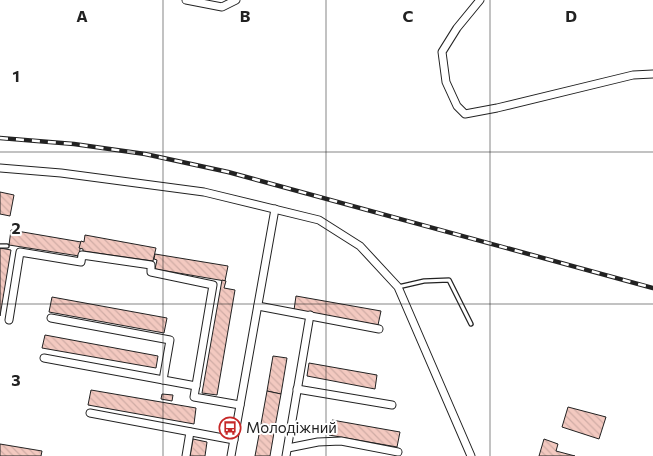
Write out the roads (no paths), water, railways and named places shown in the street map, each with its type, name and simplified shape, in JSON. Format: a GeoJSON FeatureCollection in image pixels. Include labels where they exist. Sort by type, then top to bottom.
{"type":"FeatureCollection","features":[{"type":"Feature","properties":{"kind":"street"},"geometry":{"type":"LineString","coordinates":[[186,0],[222,6],[236,0]]}},
{"type":"Feature","properties":{"kind":"street"},"geometry":{"type":"LineString","coordinates":[[480,0],[457,28],[442,52],[448,89],[457,106],[465,114],[497,108],[633,74],[653,74]]}},
{"type":"Feature","properties":{"kind":"street"},"geometry":{"type":"LineString","coordinates":[[0,168],[61,173],[204,192],[320,220],[360,246],[398,287],[470,456]]}},
{"type":"Feature","properties":{"kind":"street"},"geometry":{"type":"LineString","coordinates":[[231,456],[275,209]]}},
{"type":"Feature","properties":{"kind":"street"},"geometry":{"type":"LineString","coordinates":[[9,320],[20,252],[81,262],[82,256],[151,265],[151,272],[213,285],[194,397],[240,405]]}},
{"type":"Feature","properties":{"kind":"street"},"geometry":{"type":"LineString","coordinates":[[258,306],[379,330]]}},
{"type":"Feature","properties":{"kind":"street"},"geometry":{"type":"LineString","coordinates":[[310,315],[287,452],[318,442],[341,441],[398,452]]}},
{"type":"Feature","properties":{"kind":"street"},"geometry":{"type":"LineString","coordinates":[[51,318],[170,340],[163,380]]}},
{"type":"Feature","properties":{"kind":"street"},"geometry":{"type":"LineString","coordinates":[[44,358],[196,386]]}},
{"type":"Feature","properties":{"kind":"street"},"geometry":{"type":"LineString","coordinates":[[298,389],[392,405]]}},
{"type":"Feature","properties":{"kind":"street"},"geometry":{"type":"LineString","coordinates":[[90,413],[234,440]]}},
{"type":"Feature","properties":{"kind":"street"},"geometry":{"type":"LineString","coordinates":[[186,456],[190,432]]}},
{"type":"Feature","properties":{"kind":"lane"},"geometry":{"type":"LineString","coordinates":[[0,246],[6,246]]}},
{"type":"Feature","properties":{"kind":"lane"},"geometry":{"type":"LineString","coordinates":[[398,287],[424,281],[449,280],[471,324]]}},
{"type":"Feature","properties":{"kind":"railway"},"geometry":{"type":"LineString","coordinates":[[0,138],[74,144],[145,154],[228,172],[653,288]]}},
{"type":"Feature","properties":{"kind":"place","name":"Молодіжний"},"geometry":{"type":"Point","coordinates":[230,428]}}]}
